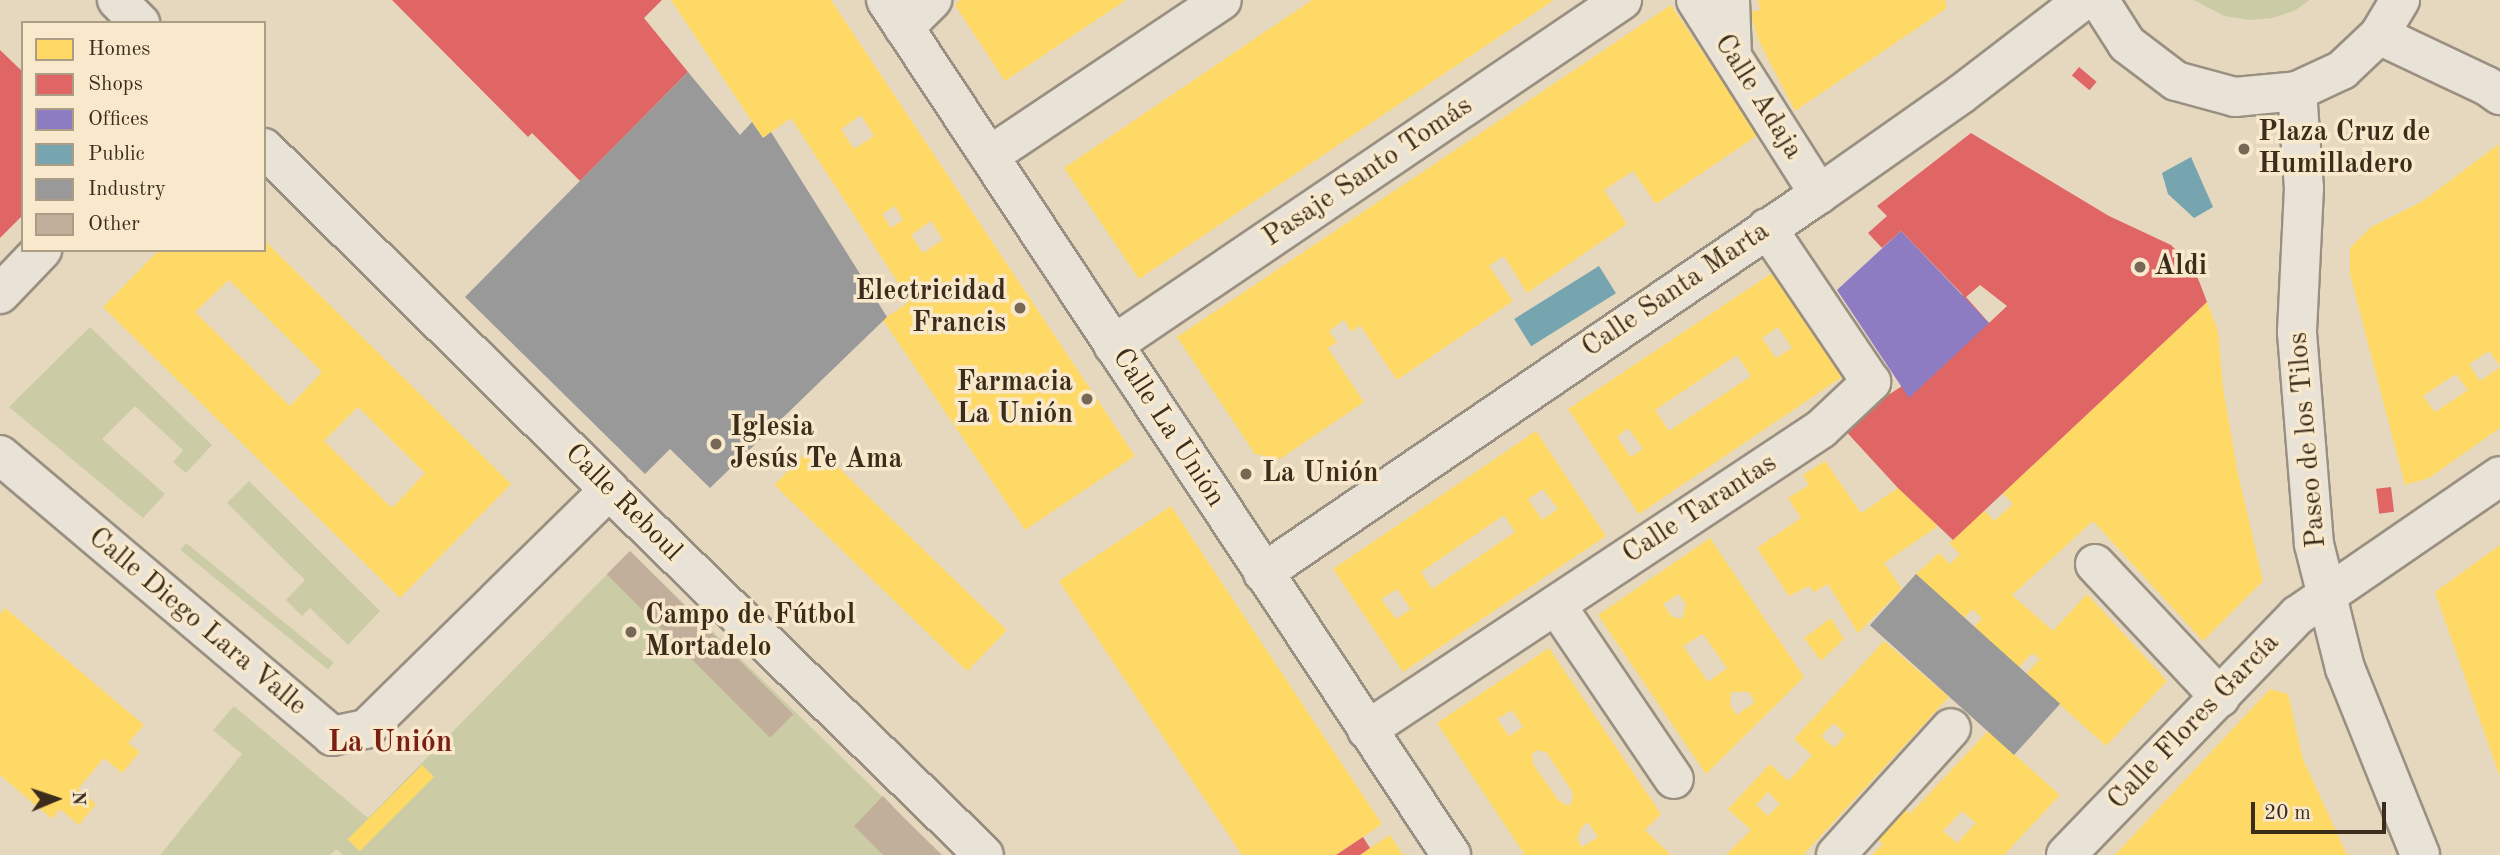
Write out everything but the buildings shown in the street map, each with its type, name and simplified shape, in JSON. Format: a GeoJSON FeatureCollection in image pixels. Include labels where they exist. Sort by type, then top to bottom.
{"type":"FeatureCollection","features":[{"type":"Feature","properties":{"kind":"street"},"geometry":{"type":"LineString","coordinates":[[895,14],[932,0]]}},
{"type":"Feature","properties":{"kind":"street"},"geometry":{"type":"LineString","coordinates":[[989,156],[1222,0]]}},
{"type":"Feature","properties":{"kind":"street","name":"Pasaje Santo Tomás"},"geometry":{"type":"LineString","coordinates":[[1114,345],[1622,0]]}},
{"type":"Feature","properties":{"kind":"street","name":"Calle Adaja"},"geometry":{"type":"LineString","coordinates":[[1696,0],[1819,194]]}},
{"type":"Feature","properties":{"kind":"street"},"geometry":{"type":"LineString","coordinates":[[1730,0],[1732,56]]}},
{"type":"Feature","properties":{"kind":"street","name":"Calle Santa Marta"},"geometry":{"type":"LineString","coordinates":[[1263,573],[1819,194],[1960,94],[2084,0]]}},
{"type":"Feature","properties":{"kind":"street"},"geometry":{"type":"LineString","coordinates":[[2099,0],[2127,44],[2176,81],[2235,97],[2297,91],[2342,70],[2379,35],[2400,0]]}},
{"type":"Feature","properties":{"kind":"street","name":"Calle La Unión"},"geometry":{"type":"LineString","coordinates":[[895,14],[1451,855]]}},
{"type":"Feature","properties":{"kind":"street"},"geometry":{"type":"LineString","coordinates":[[2379,35],[2500,95]]}},
{"type":"Feature","properties":{"kind":"street","name":"Paseo de los Tilos"},"geometry":{"type":"LineString","coordinates":[[2297,91],[2304,188],[2297,333],[2314,544],[2345,668],[2420,855]]}},
{"type":"Feature","properties":{"kind":"street","name":"Calle Reboul"},"geometry":{"type":"LineString","coordinates":[[266,150],[609,491],[984,855]]}},
{"type":"Feature","properties":{"kind":"street","name":"Calle Tarantas"},"geometry":{"type":"LineString","coordinates":[[1367,730],[1821,429],[1871,382],[1767,228]]}},
{"type":"Feature","properties":{"kind":"street"},"geometry":{"type":"LineString","coordinates":[[0,294],[40,252]]}},
{"type":"Feature","properties":{"kind":"street","name":"Calle Diego Lara Valle"},"geometry":{"type":"LineString","coordinates":[[0,455],[332,736],[366,729],[609,491]]}},
{"type":"Feature","properties":{"kind":"street","name":"Calle Flores García"},"geometry":{"type":"LineString","coordinates":[[2066,855],[2298,615],[2500,476]]}},
{"type":"Feature","properties":{"kind":"street"},"geometry":{"type":"LineString","coordinates":[[2095,564],[2220,697]]}},
{"type":"Feature","properties":{"kind":"street"},"geometry":{"type":"LineString","coordinates":[[1556,605],[1674,779]]}},
{"type":"Feature","properties":{"kind":"street"},"geometry":{"type":"LineString","coordinates":[[1836,855],[1951,728]]}},
{"type":"Feature","properties":{"kind":"green space"},"geometry":{"type":"Polygon","coordinates":[[[2194,0],[2310,0],[2294,11],[2272,18],[2250,20],[2224,16],[2194,0]]]}},
{"type":"Feature","properties":{"kind":"green space"},"geometry":{"type":"Polygon","coordinates":[[[90,327],[212,445],[186,473],[173,462],[183,450],[135,406],[102,439],[165,494],[143,518],[9,407],[90,327]]]}},
{"type":"Feature","properties":{"kind":"green space"},"geometry":{"type":"Polygon","coordinates":[[[249,481],[380,611],[348,645],[310,608],[302,616],[286,600],[305,580],[227,503],[249,481]]]}},
{"type":"Feature","properties":{"kind":"green space"},"geometry":{"type":"Polygon","coordinates":[[[186,543],[334,663],[328,670],[180,550],[186,543]]]}},
{"type":"Feature","properties":{"kind":"green space","name":"Campo de Fútbol Mortadelo"},"geometry":{"type":"Polygon","coordinates":[[[630,551],[942,855],[343,855],[336,849],[330,855],[160,855],[242,754],[213,730],[234,706],[368,818],[630,551]]]}},
{"type":"Feature","properties":{"kind":"place","name":"Plaza Cruz de Humilladero"},"geometry":{"type":"Point","coordinates":[2244,149]}},
{"type":"Feature","properties":{"kind":"place","name":"Aldi"},"geometry":{"type":"Point","coordinates":[2140,267]}},
{"type":"Feature","properties":{"kind":"place","name":"Electricidad Francis"},"geometry":{"type":"Point","coordinates":[1020,308]}},
{"type":"Feature","properties":{"kind":"place","name":"Farmacia La Unión"},"geometry":{"type":"Point","coordinates":[1087,399]}},
{"type":"Feature","properties":{"kind":"place","name":"Iglesia Jesús Te Ama"},"geometry":{"type":"Point","coordinates":[716,444]}},
{"type":"Feature","properties":{"kind":"place","name":"La Unión"},"geometry":{"type":"Point","coordinates":[1246,474]}},
{"type":"Feature","properties":{"kind":"place","name":"Campo de Fútbol Mortadelo"},"geometry":{"type":"Point","coordinates":[631,632]}},
{"type":"Feature","properties":{"kind":"district","name":"La Unión"},"geometry":{"type":"Point","coordinates":[390,743]}}]}
